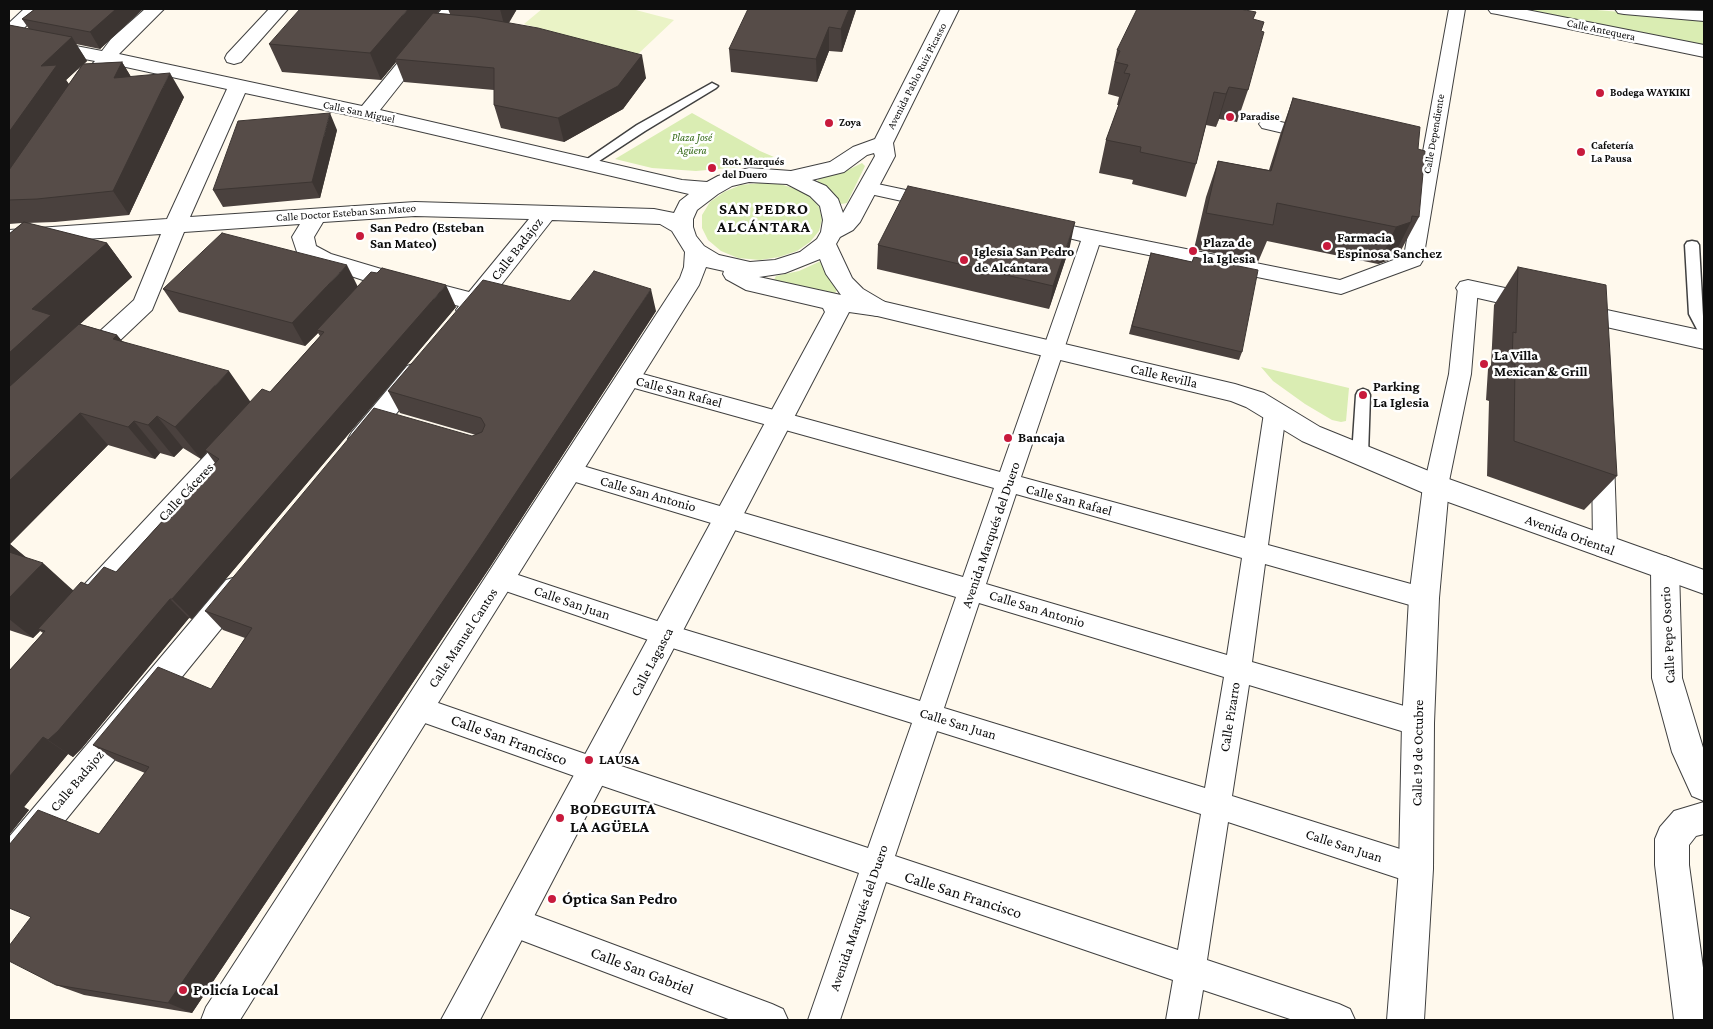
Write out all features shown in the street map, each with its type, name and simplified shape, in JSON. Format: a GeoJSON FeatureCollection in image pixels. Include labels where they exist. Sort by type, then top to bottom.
{"type":"FeatureCollection","features":[{"type":"Feature","properties":{"kind":"street"},"geometry":{"type":"LineString","coordinates":[[9,34],[34,9]]}},
{"type":"Feature","properties":{"kind":"street"},"geometry":{"type":"LineString","coordinates":[[90,81],[106,57],[155,9]]}},
{"type":"Feature","properties":{"kind":"street"},"geometry":{"type":"LineString","coordinates":[[234,58],[279,9]]}},
{"type":"Feature","properties":{"kind":"street"},"geometry":{"type":"LineString","coordinates":[[367,113],[451,9]]}},
{"type":"Feature","properties":{"kind":"street","name":"Avenida Pablo Ruiz Picasso"},"geometry":{"type":"LineString","coordinates":[[828,238],[852,217],[886,156],[883,143],[950,9]]}},
{"type":"Feature","properties":{"kind":"street","name":"Calle Dependiente"},"geometry":{"type":"LineString","coordinates":[[1092,237],[1340,287],[1413,260],[1457,9]]}},
{"type":"Feature","properties":{"kind":"street","name":"Calle Antequera"},"geometry":{"type":"LineString","coordinates":[[1497,9],[1704,51]]}},
{"type":"Feature","properties":{"kind":"street","name":"Calle Antequera"},"geometry":{"type":"LineString","coordinates":[[1624,9],[1704,16]]}},
{"type":"Feature","properties":{"kind":"street"},"geometry":{"type":"LineString","coordinates":[[435,28],[454,30]]}},
{"type":"Feature","properties":{"kind":"street","name":"Calle San Miguel"},"geometry":{"type":"LineString","coordinates":[[9,34],[29,43],[106,57],[367,113],[682,187],[710,189]]}},
{"type":"Feature","properties":{"kind":"street"},"geometry":{"type":"LineString","coordinates":[[71,372],[144,304],[175,226],[238,86]]}},
{"type":"Feature","properties":{"kind":"street"},"geometry":{"type":"LineString","coordinates":[[1268,124],[1334,140]]}},
{"type":"Feature","properties":{"kind":"street","name":"Avenida Pablo Ruiz Picasso"},"geometry":{"type":"LineString","coordinates":[[791,178],[837,167],[860,151],[883,143]]}},
{"type":"Feature","properties":{"kind":"street"},"geometry":{"type":"LineString","coordinates":[[1410,158],[1429,162]]}},
{"type":"Feature","properties":{"kind":"street"},"geometry":{"type":"LineString","coordinates":[[749,175],[791,178],[818,191],[830,204],[834,220],[828,238],[808,257],[777,268],[750,270],[712,261],[689,239],[682,219],[688,206],[710,189],[725,181],[749,175]]}},
{"type":"Feature","properties":{"kind":"street"},"geometry":{"type":"LineString","coordinates":[[868,188],[956,207]]}},
{"type":"Feature","properties":{"kind":"street","name":"Calle Doctor Esteban San Mateo"},"geometry":{"type":"LineString","coordinates":[[9,237],[415,209],[654,216],[666,218],[689,239]]}},
{"type":"Feature","properties":{"kind":"street","name":"Calle Badajoz"},"geometry":{"type":"LineString","coordinates":[[449,333],[546,213]]}},
{"type":"Feature","properties":{"kind":"street"},"geometry":{"type":"LineString","coordinates":[[316,215],[303,237],[306,250],[376,285],[475,302]]}},
{"type":"Feature","properties":{"kind":"street"},"geometry":{"type":"LineString","coordinates":[[1024,222],[1092,237]]}},
{"type":"Feature","properties":{"kind":"street","name":"Avenida Marqués del Duero"},"geometry":{"type":"LineString","coordinates":[[824,1020],[1092,237]]}},
{"type":"Feature","properties":{"kind":"street","name":"Calle Revilla"},"geometry":{"type":"LineString","coordinates":[[828,238],[837,274],[844,284],[855,295],[877,308]]}},
{"type":"Feature","properties":{"kind":"street","name":"Calle Manuel Cantos"},"geometry":{"type":"LineString","coordinates":[[220,1020],[691,279],[695,267],[689,239]]}},
{"type":"Feature","properties":{"kind":"street","name":"Calle Revilla"},"geometry":{"type":"LineString","coordinates":[[726,265],[736,276],[754,284],[832,302],[877,308],[1236,393],[1255,400],[1311,434],[1436,486]]}},
{"type":"Feature","properties":{"kind":"street"},"geometry":{"type":"LineString","coordinates":[[1436,486],[1460,374],[1468,288],[1599,327],[1704,340]]}},
{"type":"Feature","properties":{"kind":"street","name":"Calle Lagasca"},"geometry":{"type":"LineString","coordinates":[[460,1020],[835,318],[837,312],[832,302]]}},
{"type":"Feature","properties":{"kind":"street"},"geometry":{"type":"LineString","coordinates":[[347,455],[388,420],[430,356]]}},
{"type":"Feature","properties":{"kind":"street","name":"Calle San Rafael"},"geometry":{"type":"LineString","coordinates":[[628,378],[1424,598]]}},
{"type":"Feature","properties":{"kind":"street","name":"Calle Pizarro"},"geometry":{"type":"LineString","coordinates":[[1182,1020],[1238,670],[1275,413]]}},
{"type":"Feature","properties":{"kind":"street","name":"Calle Cáceres"},"geometry":{"type":"LineString","coordinates":[[76,612],[249,423]]}},
{"type":"Feature","properties":{"kind":"street"},"geometry":{"type":"LineString","coordinates":[[1603,439],[1605,548]]}},
{"type":"Feature","properties":{"kind":"street","name":"Calle San Antonio"},"geometry":{"type":"LineString","coordinates":[[568,471],[972,589],[1418,723]]}},
{"type":"Feature","properties":{"kind":"street","name":"Avenida Oriental"},"geometry":{"type":"LineString","coordinates":[[1436,486],[1704,582]]}},
{"type":"Feature","properties":{"kind":"street","name":"Calle 19 de Octubre"},"geometry":{"type":"LineString","coordinates":[[1406,1020],[1416,869],[1418,723],[1424,598],[1436,486]]}},
{"type":"Feature","properties":{"kind":"street","name":"Calle Pepe Osorio"},"geometry":{"type":"LineString","coordinates":[[1665,568],[1667,678],[1688,752],[1704,785]]}},
{"type":"Feature","properties":{"kind":"street","name":"Calle Badajoz"},"geometry":{"type":"LineString","coordinates":[[9,863],[251,571]]}},
{"type":"Feature","properties":{"kind":"street","name":"Calle San Juan"},"geometry":{"type":"LineString","coordinates":[[500,579],[666,635],[1217,805],[1416,869]]}},
{"type":"Feature","properties":{"kind":"street","name":"Calle San Francisco"},"geometry":{"type":"LineString","coordinates":[[418,708],[594,770],[1339,1020]]}},
{"type":"Feature","properties":{"kind":"street"},"geometry":{"type":"LineString","coordinates":[[1692,1020],[1672,864],[1672,839],[1686,823],[1704,818]]}},
{"type":"Feature","properties":{"kind":"street","name":"Calle San Gabriel"},"geometry":{"type":"LineString","coordinates":[[513,922],[772,1020]]}},
{"type":"Feature","properties":{"kind":"lane"},"geometry":{"type":"LineString","coordinates":[[586,164],[641,128],[712,86]]}},
{"type":"Feature","properties":{"kind":"lane"},"geometry":{"type":"LineString","coordinates":[[1692,245],[1696,314],[1704,329]]}},
{"type":"Feature","properties":{"kind":"lane"},"geometry":{"type":"LineString","coordinates":[[1360,455],[1363,396]]}},
{"type":"Feature","properties":{"kind":"green space"},"geometry":{"type":"Polygon","coordinates":[[[542,9],[632,9],[674,20],[637,55],[524,24],[542,9]]]}},
{"type":"Feature","properties":{"kind":"green space"},"geometry":{"type":"Polygon","coordinates":[[[1527,9],[1585,9],[1704,19],[1704,46],[1528,12],[1527,9]]]}},
{"type":"Feature","properties":{"kind":"green space","name":"Plaza José Agüera"},"geometry":{"type":"Polygon","coordinates":[[[692,113],[774,157],[740,167],[696,171],[652,168],[615,159],[692,113]]]}},
{"type":"Feature","properties":{"kind":"green space"},"geometry":{"type":"Polygon","coordinates":[[[862,163],[865,166],[847,203],[841,204],[830,191],[817,181],[820,178],[842,173],[862,163]]]}},
{"type":"Feature","properties":{"kind":"green space"},"geometry":{"type":"Polygon","coordinates":[[[760,183],[780,184],[810,196],[819,207],[822,219],[819,231],[810,242],[797,251],[779,257],[760,260],[738,258],[721,251],[708,240],[702,228],[702,215],[710,202],[724,192],[741,185],[760,183]]]}},
{"type":"Feature","properties":{"kind":"green space"},"geometry":{"type":"Polygon","coordinates":[[[823,260],[837,290],[835,293],[774,280],[776,276],[799,271],[823,260]]]}},
{"type":"Feature","properties":{"kind":"green space"},"geometry":{"type":"Polygon","coordinates":[[[1261,367],[1349,388],[1346,421],[1332,420],[1305,404],[1273,381],[1261,367]]]}},
{"type":"Feature","properties":{"kind":"building"},"geometry":{"type":"Polygon","coordinates":[[[35,9],[116,9],[90,32],[22,19],[35,9]]]}},
{"type":"Feature","properties":{"kind":"building"},"geometry":{"type":"Polygon","coordinates":[[[300,9],[408,9],[370,53],[269,44],[300,9]]]}},
{"type":"Feature","properties":{"kind":"building"},"geometry":{"type":"Polygon","coordinates":[[[748,9],[849,9],[841,29],[829,27],[816,59],[729,49],[748,9]]]}},
{"type":"Feature","properties":{"kind":"building"},"geometry":{"type":"Polygon","coordinates":[[[1137,9],[1240,9],[1256,12],[1253,19],[1264,22],[1261,31],[1264,32],[1248,90],[1229,87],[1226,94],[1214,92],[1196,164],[1140,152],[1141,147],[1106,140],[1130,74],[1124,73],[1128,65],[1115,62],[1120,51],[1117,50],[1137,9]]]}},
{"type":"Feature","properties":{"kind":"building"},"geometry":{"type":"Polygon","coordinates":[[[433,13],[476,17],[538,28],[642,55],[618,86],[558,118],[494,105],[494,68],[395,59],[433,13]]]}},
{"type":"Feature","properties":{"kind":"building"},"geometry":{"type":"Polygon","coordinates":[[[9,25],[72,37],[41,66],[57,65],[9,132],[9,25]]]}},
{"type":"Feature","properties":{"kind":"building"},"geometry":{"type":"Polygon","coordinates":[[[122,62],[114,78],[170,73],[113,191],[9,200],[9,170],[83,64],[122,62]]]}},
{"type":"Feature","properties":{"kind":"building"},"geometry":{"type":"Polygon","coordinates":[[[1293,98],[1420,127],[1418,149],[1425,151],[1419,217],[1412,216],[1411,222],[1396,227],[1277,203],[1273,225],[1206,213],[1218,161],[1271,171],[1293,98]]]}},
{"type":"Feature","properties":{"kind":"building"},"geometry":{"type":"Polygon","coordinates":[[[330,113],[312,182],[213,190],[238,121],[330,113]]]}},
{"type":"Feature","properties":{"kind":"building"},"geometry":{"type":"Polygon","coordinates":[[[908,186],[1075,222],[1053,286],[878,245],[908,186]]]}},
{"type":"Feature","properties":{"kind":"building"},"geometry":{"type":"Polygon","coordinates":[[[24,222],[107,243],[32,309],[51,315],[9,353],[9,234],[24,222]]]}},
{"type":"Feature","properties":{"kind":"building"},"geometry":{"type":"Polygon","coordinates":[[[222,233],[347,265],[292,323],[163,289],[222,233]]]}},
{"type":"Feature","properties":{"kind":"building"},"geometry":{"type":"Polygon","coordinates":[[[1151,253],[1192,262],[1194,257],[1258,270],[1242,352],[1132,326],[1151,253]]]}},
{"type":"Feature","properties":{"kind":"building"},"geometry":{"type":"Polygon","coordinates":[[[1518,267],[1606,285],[1617,476],[1514,441],[1515,364],[1512,364],[1513,332],[1516,333],[1518,267]]]}},
{"type":"Feature","properties":{"kind":"building"},"geometry":{"type":"Polygon","coordinates":[[[382,268],[446,285],[172,599],[170,599],[58,731],[48,740],[43,737],[9,777],[9,671],[45,631],[38,629],[81,582],[88,585],[104,567],[116,572],[219,459],[205,450],[262,389],[270,392],[324,332],[317,330],[371,272],[377,273],[382,268]]]}},
{"type":"Feature","properties":{"kind":"building"},"geometry":{"type":"Polygon","coordinates":[[[594,271],[651,289],[480,547],[168,1003],[56,985],[9,961],[9,946],[31,917],[9,908],[9,845],[38,810],[99,834],[149,767],[93,745],[158,667],[211,689],[252,628],[205,611],[374,408],[472,436],[482,432],[485,425],[481,418],[388,391],[483,280],[570,301],[594,271]]]}},
{"type":"Feature","properties":{"kind":"building"},"geometry":{"type":"Polygon","coordinates":[[[79,324],[117,335],[113,339],[229,371],[175,427],[157,416],[148,425],[134,421],[128,427],[80,413],[9,481],[9,387],[79,324]]]}},
{"type":"Feature","properties":{"kind":"building"},"geometry":{"type":"Polygon","coordinates":[[[9,552],[43,563],[9,598],[9,552]]]}},
{"type":"Feature","properties":{"kind":"place","name":"Bodega WAYKIKI"},"geometry":{"type":"Point","coordinates":[1600,93]}},
{"type":"Feature","properties":{"kind":"place","name":"Paradise"},"geometry":{"type":"Point","coordinates":[1230,117]}},
{"type":"Feature","properties":{"kind":"place","name":"Zoya"},"geometry":{"type":"Point","coordinates":[829,123]}},
{"type":"Feature","properties":{"kind":"place","name":"Cafetería La Pausa"},"geometry":{"type":"Point","coordinates":[1581,152]}},
{"type":"Feature","properties":{"kind":"place","name":"Rot. Marqués del Duero"},"geometry":{"type":"Point","coordinates":[712,168]}},
{"type":"Feature","properties":{"kind":"place","name":"San Pedro (Esteban San Mateo)"},"geometry":{"type":"Point","coordinates":[360,236]}},
{"type":"Feature","properties":{"kind":"place","name":"Farmacia Espinosa Sanchez"},"geometry":{"type":"Point","coordinates":[1327,246]}},
{"type":"Feature","properties":{"kind":"place","name":"Plaza de la Iglesia"},"geometry":{"type":"Point","coordinates":[1193,251]}},
{"type":"Feature","properties":{"kind":"place","name":"Iglesia San Pedro de Alcántara"},"geometry":{"type":"Point","coordinates":[964,260]}},
{"type":"Feature","properties":{"kind":"place","name":"La Villa Mexican & Grill"},"geometry":{"type":"Point","coordinates":[1484,364]}},
{"type":"Feature","properties":{"kind":"place","name":"Parking La Iglesia"},"geometry":{"type":"Point","coordinates":[1363,395]}},
{"type":"Feature","properties":{"kind":"place","name":"Bancaja"},"geometry":{"type":"Point","coordinates":[1008,438]}},
{"type":"Feature","properties":{"kind":"place","name":"LAUSA"},"geometry":{"type":"Point","coordinates":[589,760]}},
{"type":"Feature","properties":{"kind":"place","name":"BODEGUITA LA AGÜELA"},"geometry":{"type":"Point","coordinates":[560,818]}},
{"type":"Feature","properties":{"kind":"place","name":"Óptica San Pedro"},"geometry":{"type":"Point","coordinates":[552,899]}},
{"type":"Feature","properties":{"kind":"place","name":"Policía Local"},"geometry":{"type":"Point","coordinates":[183,990]}},
{"type":"Feature","properties":{"kind":"district","name":"SAN PEDRO ALCÁNTARA"},"geometry":{"type":"Point","coordinates":[764,218]}}]}
